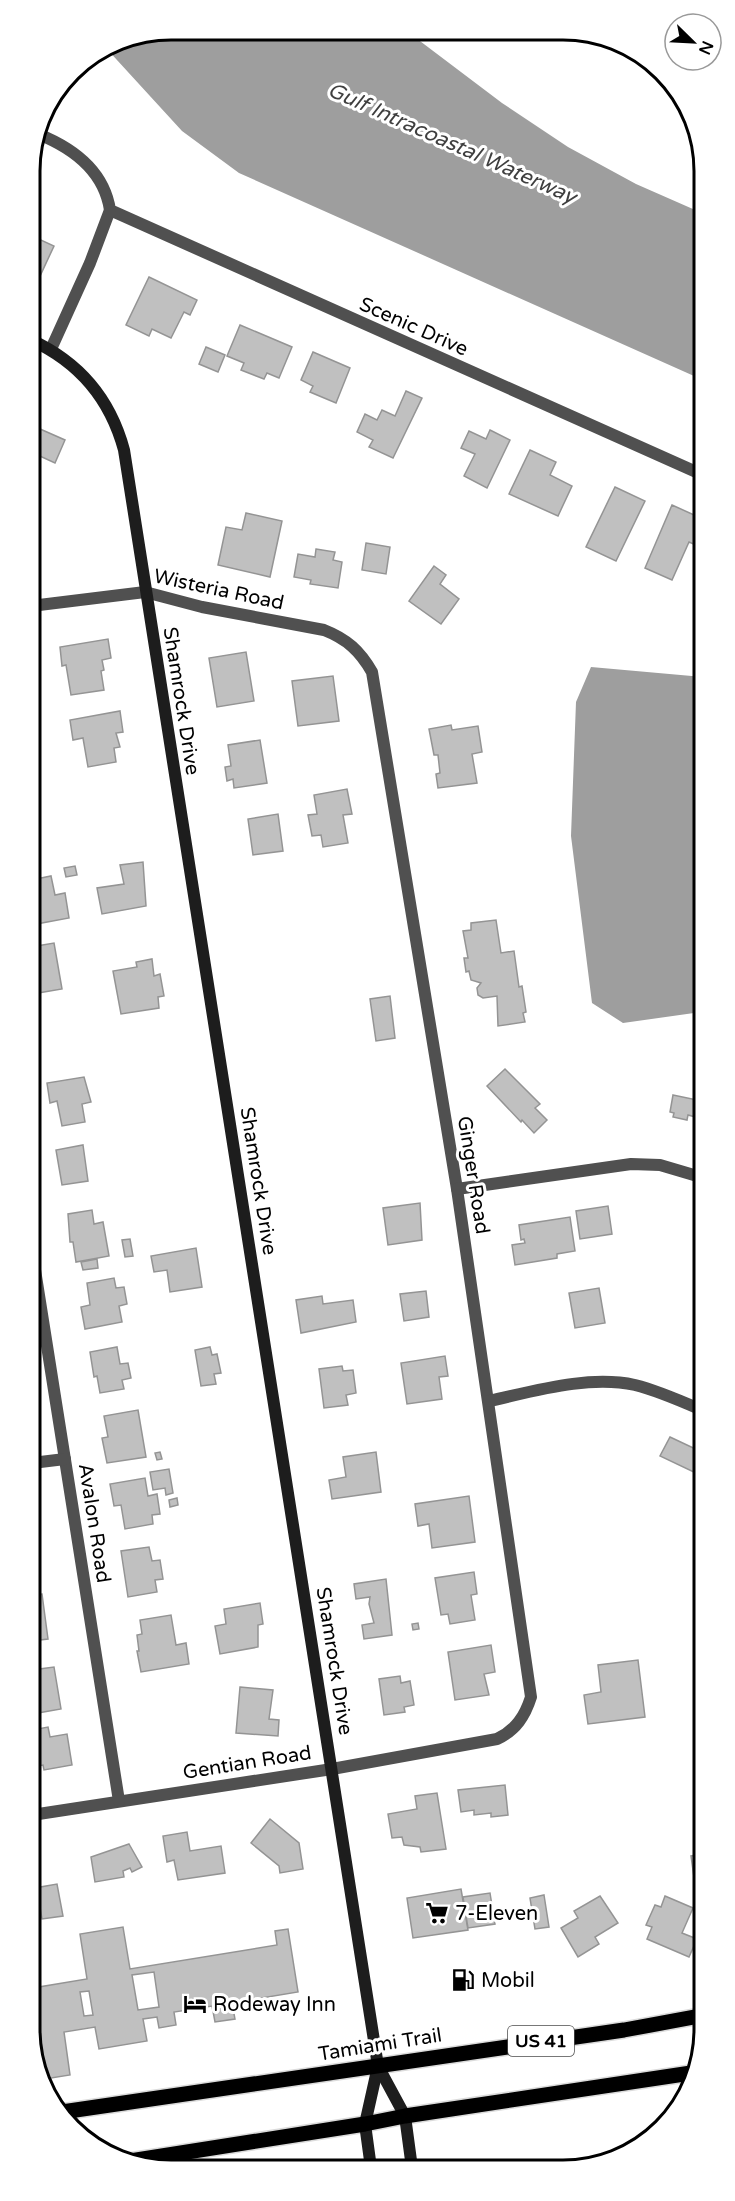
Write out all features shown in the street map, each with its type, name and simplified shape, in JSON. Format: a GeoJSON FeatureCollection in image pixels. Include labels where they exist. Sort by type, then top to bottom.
{"type":"FeatureCollection","features":[{"type":"Feature","properties":{"kind":"main road","name":"Tamiami Trail"},"geometry":{"type":"LineString","coordinates":[[69,2111],[694,2017]]}},
{"type":"Feature","properties":{"kind":"main road"},"geometry":{"type":"LineString","coordinates":[[148,2158],[405,2116],[687,2074]]}},
{"type":"Feature","properties":{"kind":"street"},"geometry":{"type":"LineString","coordinates":[[45,137],[64,146],[83,160],[98,176],[108,195],[110,210],[90,263],[51,349]]}},
{"type":"Feature","properties":{"kind":"street","name":"Scenic Drive"},"geometry":{"type":"LineString","coordinates":[[110,210],[694,471]]}},
{"type":"Feature","properties":{"kind":"street","name":"Shamrock Drive"},"geometry":{"type":"LineString","coordinates":[[41,344],[80,370],[104,400],[119,432],[128,472],[378,2066]]}},
{"type":"Feature","properties":{"kind":"street","name":"Wisteria Road"},"geometry":{"type":"LineString","coordinates":[[41,605],[145,592],[202,607],[324,630],[340,636],[357,650]]}},
{"type":"Feature","properties":{"kind":"street","name":"Ginger Road"},"geometry":{"type":"LineString","coordinates":[[357,650],[372,672],[375,685],[457,1189],[531,1684],[527,1711]]}},
{"type":"Feature","properties":{"kind":"street"},"geometry":{"type":"LineString","coordinates":[[457,1189],[631,1164],[660,1165],[694,1175]]}},
{"type":"Feature","properties":{"kind":"street","name":"Avalon Road"},"geometry":{"type":"LineString","coordinates":[[40,1304],[119,1802]]}},
{"type":"Feature","properties":{"kind":"street"},"geometry":{"type":"LineString","coordinates":[[489,1401],[604,1382],[633,1385],[665,1393],[694,1406]]}},
{"type":"Feature","properties":{"kind":"street"},"geometry":{"type":"LineString","coordinates":[[40,1462],[65,1459]]}},
{"type":"Feature","properties":{"kind":"street","name":"Gentian Road"},"geometry":{"type":"LineString","coordinates":[[40,1814],[332,1769],[497,1739],[518,1725],[527,1711]]}},
{"type":"Feature","properties":{"kind":"street"},"geometry":{"type":"LineString","coordinates":[[378,2066],[405,2116],[411,2160]]}},
{"type":"Feature","properties":{"kind":"street"},"geometry":{"type":"LineString","coordinates":[[370,2160],[365,2124],[378,2066]]}},
{"type":"Feature","properties":{"kind":"water","name":"Gulf Intracoastal Waterway"},"geometry":{"type":"Polygon","coordinates":[[[419,40],[502,103],[568,147],[636,184],[694,209],[694,376],[239,173],[182,131],[112,55],[137,45],[163,41],[419,40]]]}},
{"type":"Feature","properties":{"kind":"water"},"geometry":{"type":"Polygon","coordinates":[[[591,667],[694,676],[694,1013],[623,1023],[592,1003],[571,836],[576,702],[591,667]]]}},
{"type":"Feature","properties":{"kind":"building"},"geometry":{"type":"Polygon","coordinates":[[[41,240],[54,246],[41,274],[41,240]]]}},
{"type":"Feature","properties":{"kind":"building"},"geometry":{"type":"Polygon","coordinates":[[[149,277],[197,300],[190,315],[184,312],[171,338],[152,329],[149,336],[126,325],[149,277]]]}},
{"type":"Feature","properties":{"kind":"building"},"geometry":{"type":"Polygon","coordinates":[[[240,325],[292,347],[279,378],[267,373],[264,379],[241,370],[244,363],[227,356],[240,325]]]}},
{"type":"Feature","properties":{"kind":"building"},"geometry":{"type":"Polygon","coordinates":[[[206,347],[225,355],[218,372],[199,364],[206,347]]]}},
{"type":"Feature","properties":{"kind":"building"},"geometry":{"type":"Polygon","coordinates":[[[313,352],[350,368],[336,403],[310,392],[313,386],[301,380],[313,352]]]}},
{"type":"Feature","properties":{"kind":"building"},"geometry":{"type":"Polygon","coordinates":[[[406,391],[422,398],[393,458],[369,447],[373,440],[357,432],[365,414],[377,420],[382,410],[395,416],[406,391]]]}},
{"type":"Feature","properties":{"kind":"building"},"geometry":{"type":"Polygon","coordinates":[[[41,429],[65,440],[55,463],[41,457],[41,429]]]}},
{"type":"Feature","properties":{"kind":"building"},"geometry":{"type":"Polygon","coordinates":[[[490,430],[510,440],[487,488],[464,476],[475,454],[461,448],[469,431],[486,439],[490,430]]]}},
{"type":"Feature","properties":{"kind":"building"},"geometry":{"type":"Polygon","coordinates":[[[530,450],[556,462],[550,475],[572,486],[558,516],[509,494],[530,450]]]}},
{"type":"Feature","properties":{"kind":"building"},"geometry":{"type":"Polygon","coordinates":[[[615,487],[645,501],[616,561],[586,547],[615,487]]]}},
{"type":"Feature","properties":{"kind":"building"},"geometry":{"type":"Polygon","coordinates":[[[672,505],[694,515],[694,544],[689,542],[672,580],[645,568],[672,505]]]}},
{"type":"Feature","properties":{"kind":"building"},"geometry":{"type":"Polygon","coordinates":[[[246,513],[282,521],[270,577],[218,565],[226,527],[242,530],[246,513]]]}},
{"type":"Feature","properties":{"kind":"building"},"geometry":{"type":"Polygon","coordinates":[[[366,543],[390,547],[386,574],[362,570],[366,543]]]}},
{"type":"Feature","properties":{"kind":"building"},"geometry":{"type":"Polygon","coordinates":[[[316,549],[335,552],[333,560],[342,562],[338,588],[310,584],[311,580],[294,577],[298,554],[315,557],[316,549]]]}},
{"type":"Feature","properties":{"kind":"building"},"geometry":{"type":"Polygon","coordinates":[[[434,566],[446,575],[440,584],[459,599],[441,624],[409,601],[434,566]]]}},
{"type":"Feature","properties":{"kind":"building"},"geometry":{"type":"Polygon","coordinates":[[[108,639],[111,658],[102,660],[104,670],[101,671],[104,690],[71,695],[66,665],[62,666],[60,647],[108,639]]]}},
{"type":"Feature","properties":{"kind":"building"},"geometry":{"type":"Polygon","coordinates":[[[246,652],[254,701],[217,707],[209,658],[246,652]]]}},
{"type":"Feature","properties":{"kind":"building"},"geometry":{"type":"Polygon","coordinates":[[[333,676],[339,721],[298,726],[292,681],[333,676]]]}},
{"type":"Feature","properties":{"kind":"building"},"geometry":{"type":"Polygon","coordinates":[[[120,711],[123,732],[116,733],[120,747],[114,748],[116,762],[88,767],[83,738],[73,740],[70,720],[120,711]]]}},
{"type":"Feature","properties":{"kind":"building"},"geometry":{"type":"Polygon","coordinates":[[[451,725],[452,730],[478,726],[482,752],[472,754],[477,783],[438,788],[436,774],[440,773],[438,755],[434,755],[429,729],[451,725]]]}},
{"type":"Feature","properties":{"kind":"building"},"geometry":{"type":"Polygon","coordinates":[[[260,740],[267,783],[234,788],[233,779],[227,781],[225,767],[231,766],[228,745],[260,740]]]}},
{"type":"Feature","properties":{"kind":"building"},"geometry":{"type":"Polygon","coordinates":[[[347,789],[352,814],[343,815],[348,843],[323,847],[321,835],[312,836],[308,815],[317,814],[314,795],[347,789]]]}},
{"type":"Feature","properties":{"kind":"building"},"geometry":{"type":"Polygon","coordinates":[[[278,814],[283,851],[253,855],[248,819],[278,814]]]}},
{"type":"Feature","properties":{"kind":"building"},"geometry":{"type":"Polygon","coordinates":[[[143,862],[146,906],[102,914],[97,888],[124,884],[120,865],[143,862]]]}},
{"type":"Feature","properties":{"kind":"building"},"geometry":{"type":"Polygon","coordinates":[[[75,866],[77,875],[66,877],[64,868],[75,866]]]}},
{"type":"Feature","properties":{"kind":"building"},"geometry":{"type":"Polygon","coordinates":[[[51,876],[55,895],[65,893],[69,918],[41,923],[41,878],[51,876]]]}},
{"type":"Feature","properties":{"kind":"building"},"geometry":{"type":"Polygon","coordinates":[[[496,920],[501,953],[514,951],[519,987],[522,986],[526,1012],[523,1013],[525,1022],[498,1026],[497,996],[483,998],[478,995],[477,988],[481,983],[471,980],[469,971],[466,972],[464,958],[468,958],[463,931],[471,930],[471,923],[496,920]]]}},
{"type":"Feature","properties":{"kind":"building"},"geometry":{"type":"Polygon","coordinates":[[[54,943],[62,989],[41,993],[41,945],[54,943]]]}},
{"type":"Feature","properties":{"kind":"building"},"geometry":{"type":"Polygon","coordinates":[[[152,959],[154,976],[160,974],[164,996],[158,997],[159,1008],[121,1014],[113,971],[137,967],[136,962],[152,959]]]}},
{"type":"Feature","properties":{"kind":"building"},"geometry":{"type":"Polygon","coordinates":[[[390,996],[395,1038],[376,1041],[370,999],[390,996]]]}},
{"type":"Feature","properties":{"kind":"building"},"geometry":{"type":"Polygon","coordinates":[[[505,1069],[540,1104],[535,1108],[547,1120],[534,1133],[487,1086],[505,1069]]]}},
{"type":"Feature","properties":{"kind":"building"},"geometry":{"type":"Polygon","coordinates":[[[84,1077],[91,1102],[82,1104],[85,1122],[62,1126],[57,1101],[50,1103],[47,1083],[84,1077]]]}},
{"type":"Feature","properties":{"kind":"building"},"geometry":{"type":"Polygon","coordinates":[[[673,1095],[694,1099],[694,1117],[688,1115],[687,1120],[673,1117],[674,1113],[670,1112],[673,1095]]]}},
{"type":"Feature","properties":{"kind":"building"},"geometry":{"type":"Polygon","coordinates":[[[83,1145],[88,1181],[62,1185],[56,1150],[83,1145]]]}},
{"type":"Feature","properties":{"kind":"building"},"geometry":{"type":"Polygon","coordinates":[[[420,1203],[422,1240],[388,1245],[383,1208],[420,1203]]]}},
{"type":"Feature","properties":{"kind":"building"},"geometry":{"type":"Polygon","coordinates":[[[608,1206],[612,1234],[580,1239],[576,1211],[608,1206]]]}},
{"type":"Feature","properties":{"kind":"building"},"geometry":{"type":"Polygon","coordinates":[[[92,1210],[94,1224],[103,1222],[109,1256],[76,1262],[73,1242],[70,1242],[68,1214],[92,1210]]]}},
{"type":"Feature","properties":{"kind":"building"},"geometry":{"type":"Polygon","coordinates":[[[570,1217],[575,1251],[557,1254],[557,1258],[515,1265],[512,1245],[525,1243],[524,1239],[521,1240],[519,1225],[570,1217]]]}},
{"type":"Feature","properties":{"kind":"building"},"geometry":{"type":"Polygon","coordinates":[[[130,1239],[133,1256],[125,1257],[122,1240],[130,1239]]]}},
{"type":"Feature","properties":{"kind":"building"},"geometry":{"type":"Polygon","coordinates":[[[196,1248],[202,1287],[170,1292],[167,1270],[154,1272],[151,1256],[196,1248]]]}},
{"type":"Feature","properties":{"kind":"building"},"geometry":{"type":"Polygon","coordinates":[[[97,1259],[98,1268],[83,1270],[81,1262],[97,1259]]]}},
{"type":"Feature","properties":{"kind":"building"},"geometry":{"type":"Polygon","coordinates":[[[114,1278],[116,1288],[124,1287],[127,1304],[119,1306],[122,1322],[85,1329],[81,1307],[90,1305],[87,1283],[114,1278]]]}},
{"type":"Feature","properties":{"kind":"building"},"geometry":{"type":"Polygon","coordinates":[[[599,1288],[605,1323],[575,1328],[569,1293],[599,1288]]]}},
{"type":"Feature","properties":{"kind":"building"},"geometry":{"type":"Polygon","coordinates":[[[426,1291],[429,1317],[404,1321],[400,1294],[426,1291]]]}},
{"type":"Feature","properties":{"kind":"building"},"geometry":{"type":"Polygon","coordinates":[[[322,1296],[323,1304],[353,1300],[356,1322],[301,1333],[296,1300],[322,1296]]]}},
{"type":"Feature","properties":{"kind":"building"},"geometry":{"type":"Polygon","coordinates":[[[117,1347],[120,1364],[128,1363],[131,1378],[122,1380],[124,1389],[100,1393],[97,1376],[94,1377],[90,1352],[117,1347]]]}},
{"type":"Feature","properties":{"kind":"building"},"geometry":{"type":"Polygon","coordinates":[[[210,1347],[212,1355],[217,1354],[221,1373],[214,1374],[216,1384],[201,1386],[195,1350],[210,1347]]]}},
{"type":"Feature","properties":{"kind":"building"},"geometry":{"type":"Polygon","coordinates":[[[445,1356],[448,1376],[439,1377],[442,1399],[407,1404],[401,1363],[445,1356]]]}},
{"type":"Feature","properties":{"kind":"building"},"geometry":{"type":"Polygon","coordinates":[[[342,1366],[343,1371],[353,1370],[356,1393],[346,1395],[348,1405],[324,1408],[319,1369],[342,1366]]]}},
{"type":"Feature","properties":{"kind":"building"},"geometry":{"type":"Polygon","coordinates":[[[138,1410],[146,1457],[107,1463],[102,1438],[108,1437],[104,1416],[138,1410]]]}},
{"type":"Feature","properties":{"kind":"building"},"geometry":{"type":"Polygon","coordinates":[[[670,1437],[694,1448],[694,1472],[660,1456],[670,1437]]]}},
{"type":"Feature","properties":{"kind":"building"},"geometry":{"type":"Polygon","coordinates":[[[160,1452],[162,1459],[157,1460],[155,1453],[160,1452]]]}},
{"type":"Feature","properties":{"kind":"building"},"geometry":{"type":"Polygon","coordinates":[[[376,1452],[381,1492],[332,1499],[329,1480],[346,1477],[343,1457],[376,1452]]]}},
{"type":"Feature","properties":{"kind":"building"},"geometry":{"type":"Polygon","coordinates":[[[169,1469],[173,1493],[166,1495],[165,1488],[153,1490],[150,1472],[169,1469]]]}},
{"type":"Feature","properties":{"kind":"building"},"geometry":{"type":"Polygon","coordinates":[[[145,1478],[148,1496],[157,1494],[160,1514],[152,1515],[153,1524],[125,1529],[121,1505],[114,1506],[110,1484],[145,1478]]]}},
{"type":"Feature","properties":{"kind":"building"},"geometry":{"type":"Polygon","coordinates":[[[469,1496],[475,1542],[432,1548],[429,1524],[418,1526],[415,1504],[469,1496]]]}},
{"type":"Feature","properties":{"kind":"building"},"geometry":{"type":"Polygon","coordinates":[[[177,1498],[178,1505],[170,1507],[169,1500],[177,1498]]]}},
{"type":"Feature","properties":{"kind":"building"},"geometry":{"type":"Polygon","coordinates":[[[149,1547],[152,1561],[160,1560],[163,1579],[155,1580],[157,1592],[128,1597],[121,1551],[149,1547]]]}},
{"type":"Feature","properties":{"kind":"building"},"geometry":{"type":"Polygon","coordinates":[[[474,1572],[477,1594],[471,1595],[475,1620],[450,1624],[448,1614],[441,1615],[435,1578],[474,1572]]]}},
{"type":"Feature","properties":{"kind":"building"},"geometry":{"type":"Polygon","coordinates":[[[386,1579],[392,1635],[364,1639],[362,1625],[374,1623],[369,1604],[370,1597],[356,1599],[354,1584],[386,1579]]]}},
{"type":"Feature","properties":{"kind":"building"},"geometry":{"type":"Polygon","coordinates":[[[40,1594],[48,1639],[40,1640],[40,1594]]]}},
{"type":"Feature","properties":{"kind":"building"},"geometry":{"type":"Polygon","coordinates":[[[260,1603],[263,1624],[258,1625],[258,1647],[220,1654],[215,1626],[226,1624],[224,1609],[260,1603]]]}},
{"type":"Feature","properties":{"kind":"building"},"geometry":{"type":"Polygon","coordinates":[[[171,1615],[176,1645],[186,1643],[189,1664],[141,1672],[137,1651],[139,1651],[137,1635],[142,1634],[140,1620],[171,1615]]]}},
{"type":"Feature","properties":{"kind":"building"},"geometry":{"type":"Polygon","coordinates":[[[418,1623],[419,1629],[413,1630],[412,1624],[418,1623]]]}},
{"type":"Feature","properties":{"kind":"building"},"geometry":{"type":"Polygon","coordinates":[[[491,1645],[495,1672],[484,1674],[489,1695],[455,1700],[448,1652],[491,1645]]]}},
{"type":"Feature","properties":{"kind":"building"},"geometry":{"type":"Polygon","coordinates":[[[638,1660],[645,1717],[588,1724],[584,1695],[601,1692],[598,1665],[638,1660]]]}},
{"type":"Feature","properties":{"kind":"building"},"geometry":{"type":"Polygon","coordinates":[[[54,1667],[61,1709],[40,1713],[40,1669],[54,1667]]]}},
{"type":"Feature","properties":{"kind":"building"},"geometry":{"type":"Polygon","coordinates":[[[400,1676],[401,1683],[410,1681],[414,1705],[404,1707],[405,1712],[384,1715],[379,1679],[400,1676]]]}},
{"type":"Feature","properties":{"kind":"building"},"geometry":{"type":"Polygon","coordinates":[[[240,1687],[273,1690],[269,1719],[279,1720],[278,1736],[236,1733],[240,1687]]]}},
{"type":"Feature","properties":{"kind":"building"},"geometry":{"type":"Polygon","coordinates":[[[48,1727],[50,1737],[67,1734],[72,1765],[44,1770],[43,1765],[40,1766],[40,1728],[48,1727]]]}},
{"type":"Feature","properties":{"kind":"building"},"geometry":{"type":"Polygon","coordinates":[[[505,1785],[508,1815],[491,1817],[491,1813],[474,1815],[474,1810],[461,1812],[458,1790],[505,1785]]]}},
{"type":"Feature","properties":{"kind":"building"},"geometry":{"type":"Polygon","coordinates":[[[437,1793],[446,1849],[421,1852],[420,1847],[404,1845],[402,1837],[392,1838],[388,1814],[417,1809],[415,1796],[437,1793]]]}},
{"type":"Feature","properties":{"kind":"building"},"geometry":{"type":"Polygon","coordinates":[[[270,1819],[299,1843],[303,1869],[280,1873],[279,1866],[251,1843],[270,1819]]]}},
{"type":"Feature","properties":{"kind":"building"},"geometry":{"type":"Polygon","coordinates":[[[187,1832],[190,1851],[221,1846],[225,1873],[178,1880],[174,1860],[167,1862],[163,1836],[187,1832]]]}},
{"type":"Feature","properties":{"kind":"building"},"geometry":{"type":"Polygon","coordinates":[[[129,1844],[142,1867],[132,1872],[130,1868],[123,1871],[124,1877],[95,1882],[91,1857],[129,1844]]]}},
{"type":"Feature","properties":{"kind":"building"},"geometry":{"type":"Polygon","coordinates":[[[691,1856],[694,1856],[694,1878],[691,1856]]]}},
{"type":"Feature","properties":{"kind":"building"},"geometry":{"type":"Polygon","coordinates":[[[57,1884],[63,1916],[42,1919],[40,1887],[57,1884]]]}},
{"type":"Feature","properties":{"kind":"building","name":"7-Eleven"},"geometry":{"type":"Polygon","coordinates":[[[461,1889],[468,1930],[413,1938],[407,1898],[461,1889]]]}},
{"type":"Feature","properties":{"kind":"building"},"geometry":{"type":"Polygon","coordinates":[[[490,1893],[495,1924],[468,1928],[463,1897],[490,1893]]]}},
{"type":"Feature","properties":{"kind":"building"},"geometry":{"type":"Polygon","coordinates":[[[544,1895],[549,1927],[535,1929],[530,1898],[544,1895]]]}},
{"type":"Feature","properties":{"kind":"building"},"geometry":{"type":"Polygon","coordinates":[[[600,1896],[618,1923],[595,1937],[599,1944],[578,1957],[561,1928],[578,1918],[574,1911],[600,1896]]]}},
{"type":"Feature","properties":{"kind":"building"},"geometry":{"type":"Polygon","coordinates":[[[665,1896],[693,1908],[682,1933],[694,1938],[694,1946],[689,1957],[647,1939],[652,1927],[646,1925],[655,1905],[661,1907],[665,1896]]]}},
{"type":"Feature","properties":{"kind":"building","name":"Rodeway Inn"},"geometry":{"type":"Polygon","coordinates":[[[123,1927],[130,1969],[277,1945],[275,1931],[288,1929],[298,1992],[232,2003],[235,2019],[215,2022],[212,2006],[174,2012],[176,2025],[159,2028],[157,2017],[143,2019],[147,2041],[99,2049],[95,2027],[64,2032],[70,2075],[50,2078],[43,2055],[40,2030],[40,1987],[87,1979],[80,1934],[123,1927]],[[154,1972],[132,1975],[138,2010],[159,2007],[154,1972]],[[89,1991],[80,1992],[84,2016],[93,2015],[89,1991]]]}},
{"type":"Feature","properties":{"kind":"place","name":"7-Eleven"},"geometry":{"type":"Point","coordinates":[437,1913]}},
{"type":"Feature","properties":{"kind":"place","name":"Mobil"},"geometry":{"type":"Point","coordinates":[463,1980]}},
{"type":"Feature","properties":{"kind":"place","name":"Rodeway Inn"},"geometry":{"type":"Point","coordinates":[195,2004]}}]}
